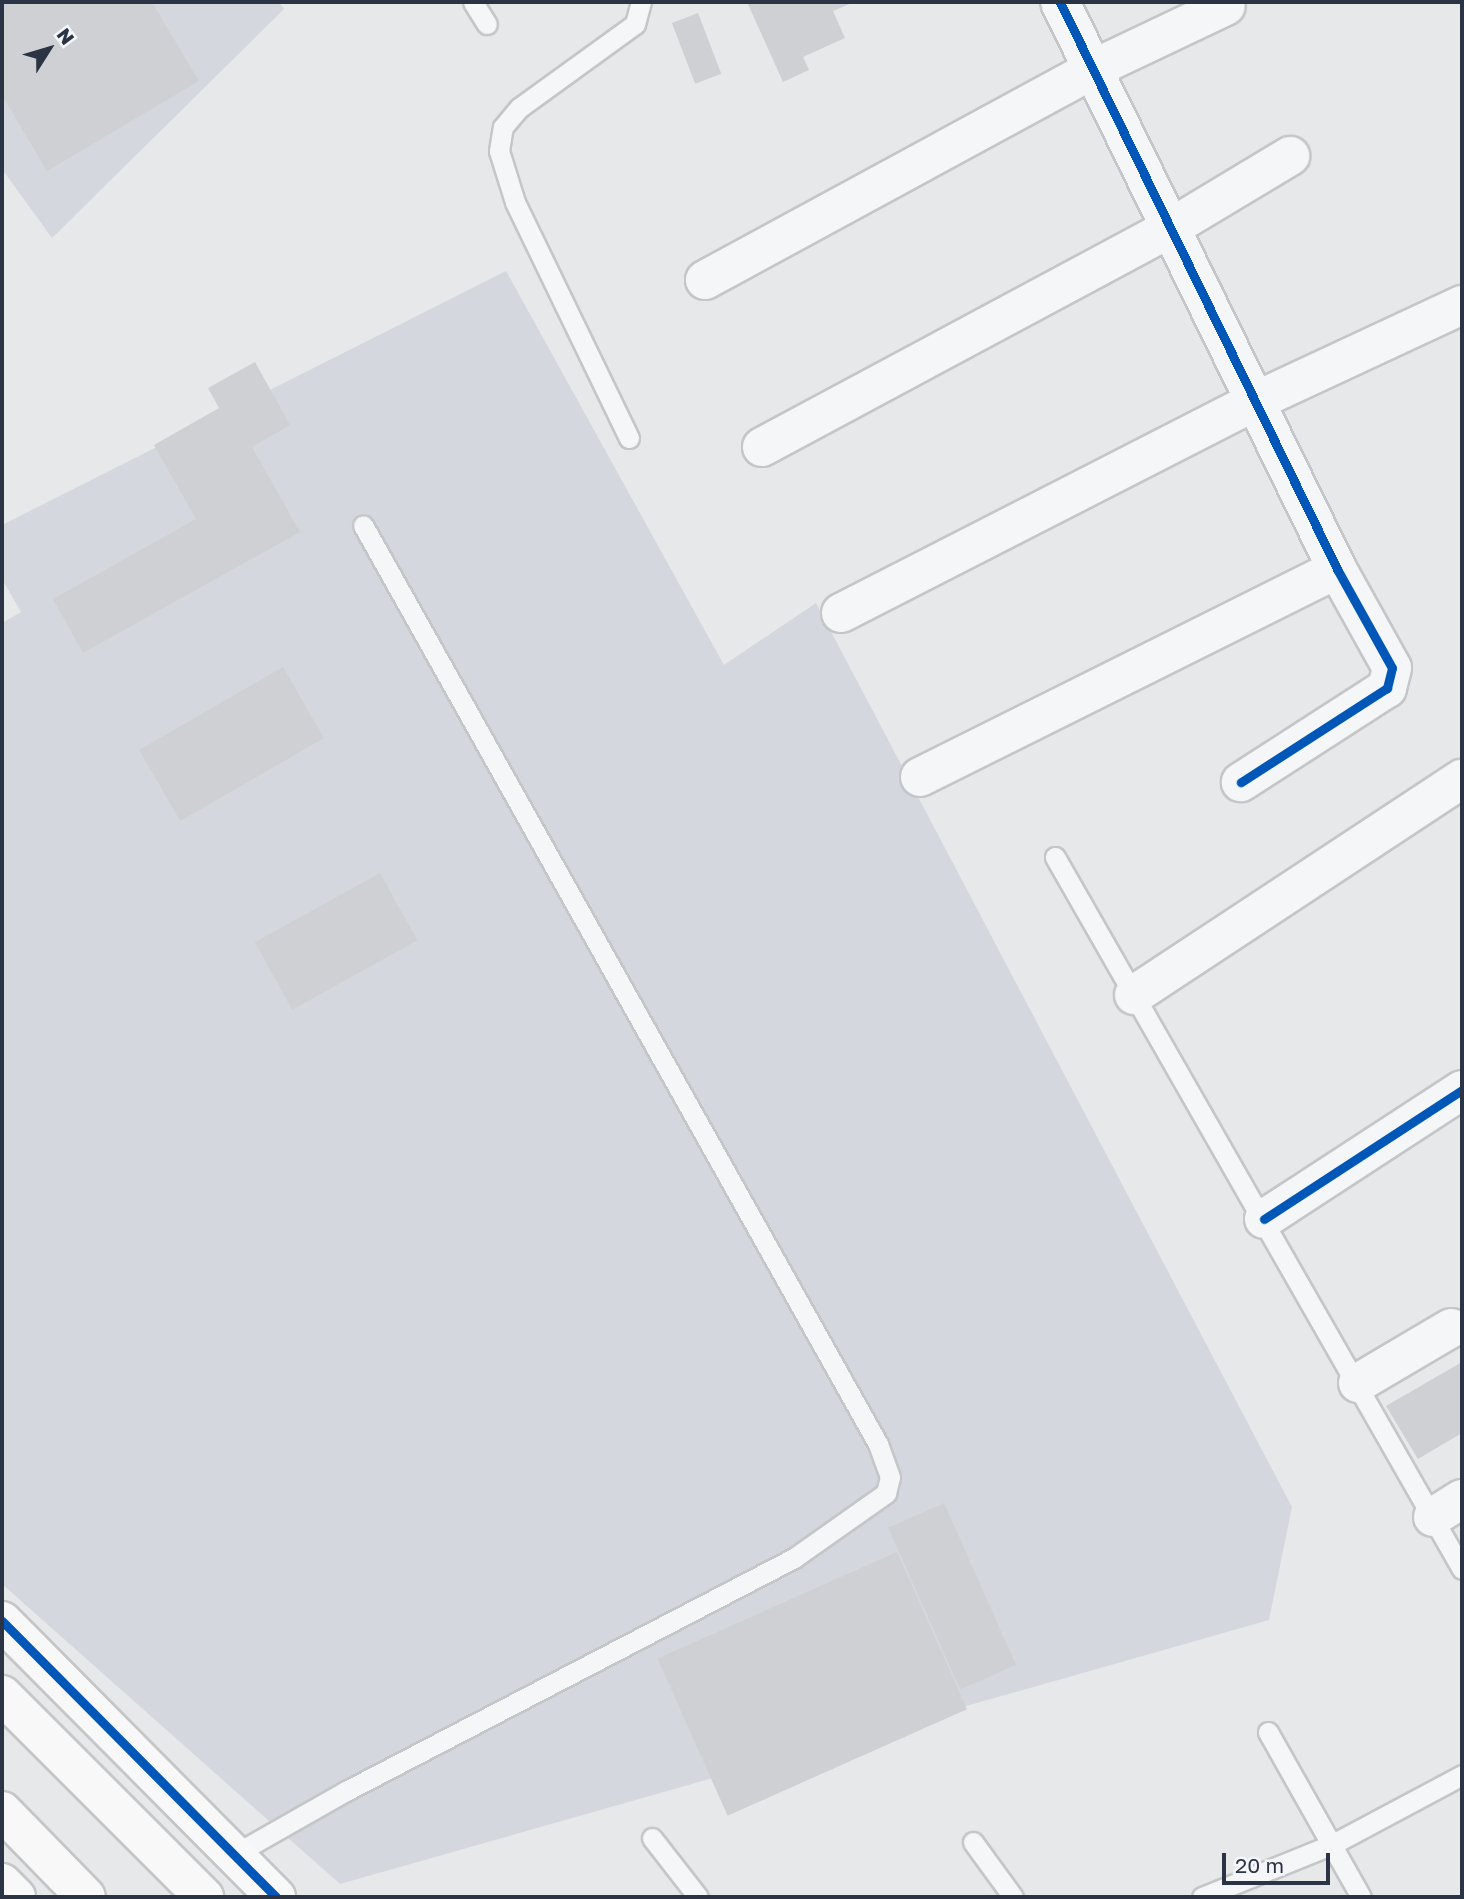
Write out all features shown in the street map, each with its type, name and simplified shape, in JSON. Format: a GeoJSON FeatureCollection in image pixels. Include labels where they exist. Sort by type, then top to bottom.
{"type":"FeatureCollection","features":[{"type":"Feature","properties":{"kind":"main road"},"geometry":{"type":"LineString","coordinates":[[2,1621],[276,1897]]}},
{"type":"Feature","properties":{"kind":"main road"},"geometry":{"type":"LineString","coordinates":[[2,1695],[204,1897]]}},
{"type":"Feature","properties":{"kind":"main road"},"geometry":{"type":"LineString","coordinates":[[2,1811],[86,1897]]}},
{"type":"Feature","properties":{"kind":"main road"},"geometry":{"type":"LineString","coordinates":[[2,1882],[16,1897]]}},
{"type":"Feature","properties":{"kind":"street"},"geometry":{"type":"LineString","coordinates":[[1060,2],[1091,71],[1172,227],[1337,569],[1391,668],[1387,688],[1241,782]]}},
{"type":"Feature","properties":{"kind":"street"},"geometry":{"type":"LineString","coordinates":[[705,280],[1091,71],[1226,6]]}},
{"type":"Feature","properties":{"kind":"street"},"geometry":{"type":"LineString","coordinates":[[762,447],[1172,227],[1290,156]]}},
{"type":"Feature","properties":{"kind":"street"},"geometry":{"type":"LineString","coordinates":[[841,614],[1256,401],[1462,305]]}},
{"type":"Feature","properties":{"kind":"street"},"geometry":{"type":"LineString","coordinates":[[920,778],[1337,569]]}},
{"type":"Feature","properties":{"kind":"street"},"geometry":{"type":"LineString","coordinates":[[1134,995],[1462,779]]}},
{"type":"Feature","properties":{"kind":"street"},"geometry":{"type":"LineString","coordinates":[[1264,1219],[1462,1090]]}},
{"type":"Feature","properties":{"kind":"street"},"geometry":{"type":"LineString","coordinates":[[1358,1383],[1451,1328]]}},
{"type":"Feature","properties":{"kind":"lane"},"geometry":{"type":"LineString","coordinates":[[473,2],[487,24]]}},
{"type":"Feature","properties":{"kind":"lane"},"geometry":{"type":"LineString","coordinates":[[629,438],[515,202],[499,151],[503,127],[519,108],[635,24],[641,2]]}},
{"type":"Feature","properties":{"kind":"lane"},"geometry":{"type":"LineString","coordinates":[[235,1854],[346,1791],[793,1558],[887,1493],[890,1476],[858,1409],[363,525]]}},
{"type":"Feature","properties":{"kind":"lane"},"geometry":{"type":"LineString","coordinates":[[1055,857],[1358,1383],[1447,1508],[1462,1569]]}},
{"type":"Feature","properties":{"kind":"lane"},"geometry":{"type":"LineString","coordinates":[[1268,1732],[1362,1897]]}},
{"type":"Feature","properties":{"kind":"lane"},"geometry":{"type":"LineString","coordinates":[[1202,1897],[1331,1845],[1462,1775]]}},
{"type":"Feature","properties":{"kind":"lane"},"geometry":{"type":"LineString","coordinates":[[652,1838],[698,1897]]}},
{"type":"Feature","properties":{"kind":"lane"},"geometry":{"type":"LineString","coordinates":[[973,1842],[1013,1897]]}},
{"type":"Feature","properties":{"kind":"shaded area"},"geometry":{"type":"Polygon","coordinates":[[[2,2],[279,2],[284,9],[52,238],[2,169],[2,2]]]}},
{"type":"Feature","properties":{"kind":"shaded area"},"geometry":{"type":"Polygon","coordinates":[[[506,271],[724,665],[816,603],[1292,1507],[1269,1620],[340,1884],[2,1584],[2,623],[21,612],[2,579],[2,525],[506,271]]]}},
{"type":"Feature","properties":{"kind":"building"},"geometry":{"type":"Polygon","coordinates":[[[2,2],[152,2],[199,81],[47,171],[2,95],[2,2]]]}},
{"type":"Feature","properties":{"kind":"building"},"geometry":{"type":"Polygon","coordinates":[[[747,2],[854,2],[833,11],[845,38],[803,57],[809,70],[783,82],[747,2]]]}},
{"type":"Feature","properties":{"kind":"building"},"geometry":{"type":"Polygon","coordinates":[[[698,13],[721,74],[695,84],[672,23],[698,13]]]}},
{"type":"Feature","properties":{"kind":"building"},"geometry":{"type":"Polygon","coordinates":[[[255,362],[290,425],[252,447],[300,532],[83,653],[53,599],[196,519],[154,445],[219,408],[208,388],[255,362]]]}},
{"type":"Feature","properties":{"kind":"building"},"geometry":{"type":"Polygon","coordinates":[[[283,667],[324,738],[180,821],[139,750],[283,667]]]}},
{"type":"Feature","properties":{"kind":"building"},"geometry":{"type":"Polygon","coordinates":[[[380,873],[417,940],[292,1010],[255,942],[380,873]]]}},
{"type":"Feature","properties":{"kind":"building"},"geometry":{"type":"Polygon","coordinates":[[[1462,1362],[1462,1433],[1418,1459],[1386,1406],[1462,1362]]]}},
{"type":"Feature","properties":{"kind":"building"},"geometry":{"type":"Polygon","coordinates":[[[944,1503],[1016,1665],[960,1690],[888,1528],[944,1503]]]}},
{"type":"Feature","properties":{"kind":"building"},"geometry":{"type":"Polygon","coordinates":[[[897,1552],[967,1709],[728,1816],[658,1659],[897,1552]]]}},
{"type":"Feature","properties":{"kind":"cycle path"},"geometry":{"type":"LineString","coordinates":[[1060,2],[1337,569],[1392,668],[1387,688],[1241,782]]}},
{"type":"Feature","properties":{"kind":"cycle path"},"geometry":{"type":"LineString","coordinates":[[1264,1219],[1462,1090]]}},
{"type":"Feature","properties":{"kind":"cycle path"},"geometry":{"type":"LineString","coordinates":[[2,1621],[276,1897]]}}]}
